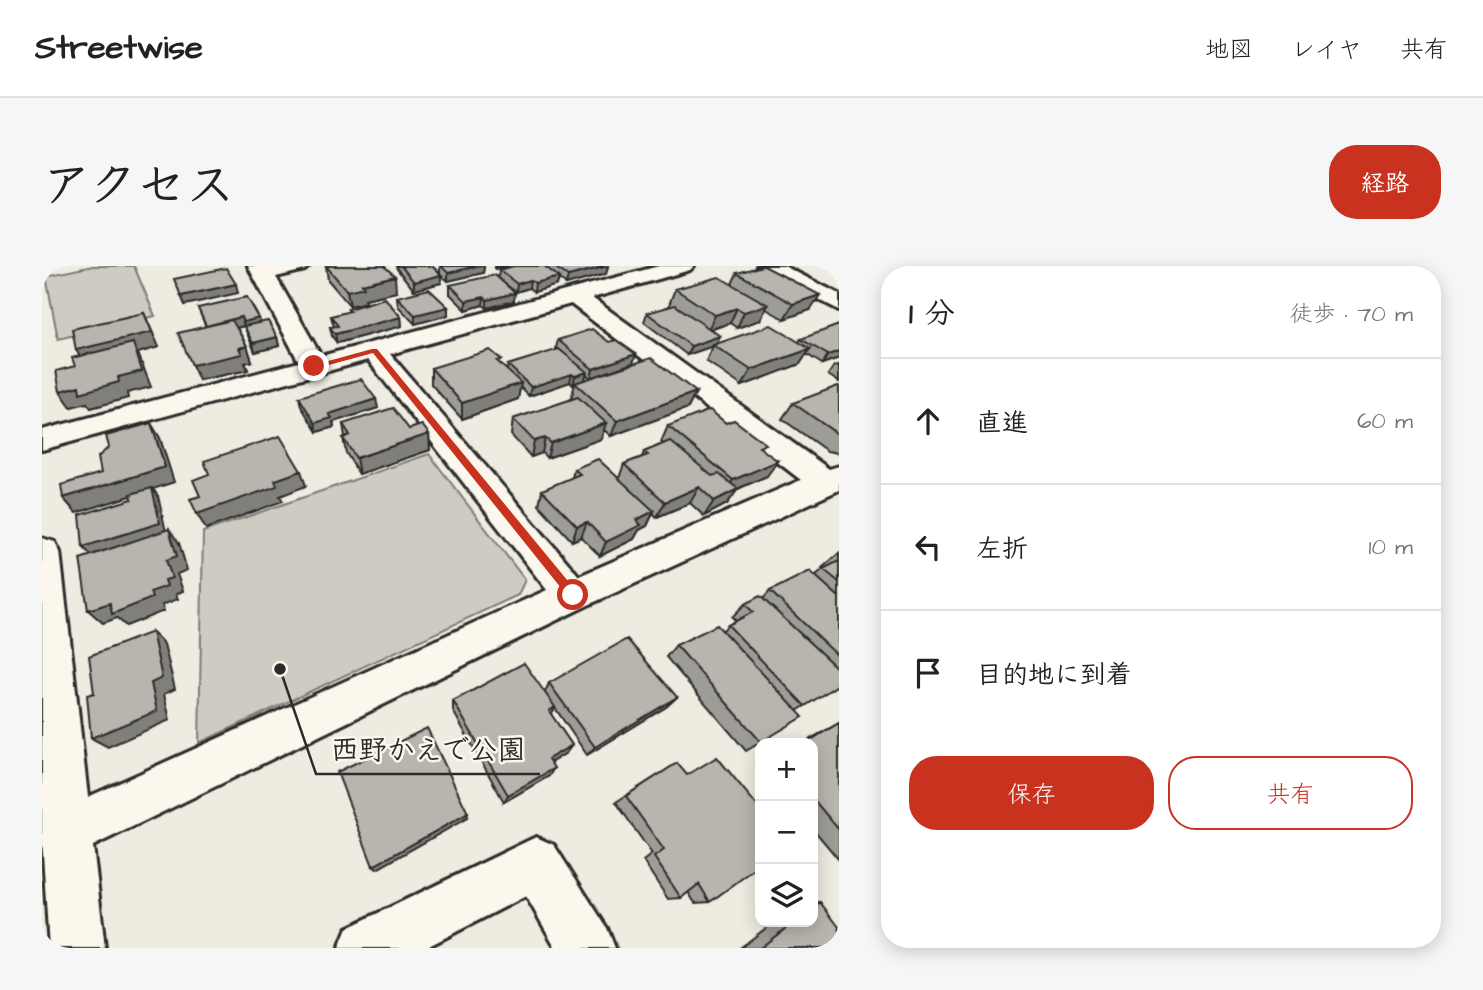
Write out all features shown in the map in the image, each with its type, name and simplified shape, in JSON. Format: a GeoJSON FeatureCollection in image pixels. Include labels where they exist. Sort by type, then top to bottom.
{"type":"FeatureCollection","features":[{"type":"Feature","properties":{"kind":"street"},"geometry":{"type":"LineString","coordinates":[[299,266],[261,270],[314,366]]}},
{"type":"Feature","properties":{"kind":"street"},"geometry":{"type":"LineString","coordinates":[[42,440],[683,266]]}},
{"type":"Feature","properties":{"kind":"street"},"geometry":{"type":"LineString","coordinates":[[768,266],[839,303]]}},
{"type":"Feature","properties":{"kind":"street"},"geometry":{"type":"LineString","coordinates":[[574,295],[832,479]]}},
{"type":"Feature","properties":{"kind":"street"},"geometry":{"type":"LineString","coordinates":[[374,351],[573,595]]}},
{"type":"Feature","properties":{"kind":"street"},"geometry":{"type":"LineString","coordinates":[[65,833],[573,595],[832,479]]}},
{"type":"Feature","properties":{"kind":"street"},"geometry":{"type":"LineString","coordinates":[[42,552],[77,948]]}},
{"type":"Feature","properties":{"kind":"street"},"geometry":{"type":"LineString","coordinates":[[367,948],[536,863],[587,948]]}},
{"type":"Feature","properties":{"kind":"shaded area"},"geometry":{"type":"Polygon","coordinates":[[[93,266],[134,266],[155,316],[58,339],[46,276],[93,266]]]}},
{"type":"Feature","properties":{"kind":"shaded area"},"geometry":{"type":"Polygon","coordinates":[[[429,454],[525,580],[518,595],[199,743],[203,532],[429,454]]]}},
{"type":"Feature","properties":{"kind":"building"},"geometry":{"type":"Polygon","coordinates":[[[326,266],[384,266],[395,276],[362,284],[364,287],[347,291],[326,266]]]}},
{"type":"Feature","properties":{"kind":"building"},"geometry":{"type":"Polygon","coordinates":[[[401,266],[432,266],[441,275],[414,282],[401,266]]]}},
{"type":"Feature","properties":{"kind":"building"},"geometry":{"type":"Polygon","coordinates":[[[441,266],[477,266],[448,273],[441,266]]]}},
{"type":"Feature","properties":{"kind":"building"},"geometry":{"type":"Polygon","coordinates":[[[514,266],[544,266],[559,277],[517,284],[499,270],[514,266]]]}},
{"type":"Feature","properties":{"kind":"building"},"geometry":{"type":"Polygon","coordinates":[[[553,266],[607,266],[568,276],[553,266]]]}},
{"type":"Feature","properties":{"kind":"building"},"geometry":{"type":"Polygon","coordinates":[[[764,266],[820,295],[793,304],[737,273],[764,266]]]}},
{"type":"Feature","properties":{"kind":"building"},"geometry":{"type":"Polygon","coordinates":[[[226,268],[236,284],[181,296],[174,279],[226,268]]]}},
{"type":"Feature","properties":{"kind":"building"},"geometry":{"type":"Polygon","coordinates":[[[495,275],[515,293],[487,300],[484,297],[466,301],[450,285],[495,275]]]}},
{"type":"Feature","properties":{"kind":"building"},"geometry":{"type":"Polygon","coordinates":[[[719,277],[768,305],[744,312],[737,308],[715,315],[675,289],[719,277]]]}},
{"type":"Feature","properties":{"kind":"building"},"geometry":{"type":"Polygon","coordinates":[[[429,289],[448,307],[415,315],[397,297],[429,289]]]}},
{"type":"Feature","properties":{"kind":"building"},"geometry":{"type":"Polygon","coordinates":[[[247,297],[259,318],[243,322],[241,317],[206,326],[198,308],[247,297]]]}},
{"type":"Feature","properties":{"kind":"building"},"geometry":{"type":"Polygon","coordinates":[[[385,298],[401,317],[335,334],[330,327],[338,326],[331,316],[385,298]]]}},
{"type":"Feature","properties":{"kind":"building"},"geometry":{"type":"Polygon","coordinates":[[[675,305],[720,336],[691,346],[647,313],[675,305]]]}},
{"type":"Feature","properties":{"kind":"building"},"geometry":{"type":"Polygon","coordinates":[[[144,313],[152,332],[76,350],[72,329],[144,313]]]}},
{"type":"Feature","properties":{"kind":"building"},"geometry":{"type":"Polygon","coordinates":[[[232,320],[247,346],[239,348],[242,354],[192,365],[178,333],[232,320]]]}},
{"type":"Feature","properties":{"kind":"building"},"geometry":{"type":"Polygon","coordinates":[[[268,321],[277,337],[253,343],[244,326],[268,321]]]}},
{"type":"Feature","properties":{"kind":"building"},"geometry":{"type":"Polygon","coordinates":[[[771,325],[810,349],[751,370],[713,345],[771,325]]]}},
{"type":"Feature","properties":{"kind":"building"},"geometry":{"type":"Polygon","coordinates":[[[839,325],[839,351],[828,355],[801,339],[839,325]]]}},
{"type":"Feature","properties":{"kind":"building"},"geometry":{"type":"Polygon","coordinates":[[[592,329],[609,342],[616,340],[636,354],[593,369],[558,340],[592,329]]]}},
{"type":"Feature","properties":{"kind":"building"},"geometry":{"type":"Polygon","coordinates":[[[133,343],[142,371],[118,377],[119,382],[80,393],[79,386],[60,391],[56,371],[75,366],[72,358],[133,343]]]}},
{"type":"Feature","properties":{"kind":"building"},"geometry":{"type":"Polygon","coordinates":[[[559,349],[587,372],[531,387],[508,365],[559,349]]]}},
{"type":"Feature","properties":{"kind":"building"},"geometry":{"type":"Polygon","coordinates":[[[490,350],[502,360],[497,361],[521,383],[462,403],[431,368],[490,350]]]}},
{"type":"Feature","properties":{"kind":"building"},"geometry":{"type":"Polygon","coordinates":[[[651,358],[696,392],[617,421],[575,383],[651,358]]]}},
{"type":"Feature","properties":{"kind":"building"},"geometry":{"type":"Polygon","coordinates":[[[361,379],[376,399],[329,414],[332,418],[315,423],[299,397],[361,379]]]}},
{"type":"Feature","properties":{"kind":"building"},"geometry":{"type":"Polygon","coordinates":[[[839,387],[839,435],[793,403],[839,387]]]}},
{"type":"Feature","properties":{"kind":"building"},"geometry":{"type":"Polygon","coordinates":[[[578,397],[606,423],[551,443],[545,438],[534,441],[513,419],[578,397]]]}},
{"type":"Feature","properties":{"kind":"building"},"geometry":{"type":"Polygon","coordinates":[[[393,408],[409,429],[422,425],[429,434],[356,458],[343,438],[350,435],[343,424],[393,408]]]}},
{"type":"Feature","properties":{"kind":"building"},"geometry":{"type":"Polygon","coordinates":[[[710,410],[726,423],[734,420],[766,444],[759,447],[778,461],[733,480],[668,426],[710,410]]]}},
{"type":"Feature","properties":{"kind":"building"},"geometry":{"type":"Polygon","coordinates":[[[151,423],[165,467],[63,498],[61,485],[101,473],[98,457],[109,447],[106,436],[151,423]]]}},
{"type":"Feature","properties":{"kind":"building"},"geometry":{"type":"Polygon","coordinates":[[[280,436],[301,471],[275,480],[277,486],[197,514],[190,499],[200,496],[193,480],[209,474],[204,461],[280,436]]]}},
{"type":"Feature","properties":{"kind":"building"},"geometry":{"type":"Polygon","coordinates":[[[670,441],[712,476],[719,474],[738,489],[714,501],[699,487],[665,502],[624,464],[648,455],[644,452],[670,441]]]}},
{"type":"Feature","properties":{"kind":"building"},"geometry":{"type":"Polygon","coordinates":[[[598,459],[654,511],[636,520],[641,525],[606,542],[587,522],[577,526],[542,490],[580,474],[574,469],[598,459]]]}},
{"type":"Feature","properties":{"kind":"building"},"geometry":{"type":"Polygon","coordinates":[[[152,488],[160,523],[83,547],[80,515],[132,499],[131,494],[152,488]]]}},
{"type":"Feature","properties":{"kind":"building"},"geometry":{"type":"Polygon","coordinates":[[[169,529],[177,556],[166,560],[172,578],[165,580],[167,586],[150,592],[152,598],[112,614],[110,603],[88,610],[80,559],[169,529]]]}},
{"type":"Feature","properties":{"kind":"building"},"geometry":{"type":"Polygon","coordinates":[[[839,561],[839,582],[823,569],[839,561]]]}},
{"type":"Feature","properties":{"kind":"building"},"geometry":{"type":"Polygon","coordinates":[[[810,571],[839,597],[839,657],[770,591],[810,571]]]}},
{"type":"Feature","properties":{"kind":"building"},"geometry":{"type":"Polygon","coordinates":[[[760,596],[839,670],[839,684],[805,706],[728,625],[753,612],[745,604],[760,596]]]}},
{"type":"Feature","properties":{"kind":"building"},"geometry":{"type":"Polygon","coordinates":[[[717,625],[803,717],[768,738],[757,738],[676,645],[717,625]]]}},
{"type":"Feature","properties":{"kind":"building"},"geometry":{"type":"Polygon","coordinates":[[[152,632],[162,678],[151,683],[157,711],[91,738],[87,695],[94,693],[89,656],[152,632]]]}},
{"type":"Feature","properties":{"kind":"building"},"geometry":{"type":"Polygon","coordinates":[[[627,639],[677,697],[595,747],[549,683],[627,639]]]}},
{"type":"Feature","properties":{"kind":"building"},"geometry":{"type":"Polygon","coordinates":[[[524,663],[555,707],[549,711],[572,745],[548,759],[554,768],[508,795],[453,701],[524,663]]]}},
{"type":"Feature","properties":{"kind":"building"},"geometry":{"type":"Polygon","coordinates":[[[839,723],[839,830],[818,805],[818,738],[814,738],[839,723]]]}},
{"type":"Feature","properties":{"kind":"building"},"geometry":{"type":"Polygon","coordinates":[[[427,728],[468,813],[373,866],[337,772],[427,728]]]}},
{"type":"Feature","properties":{"kind":"building"},"geometry":{"type":"Polygon","coordinates":[[[717,757],[755,803],[755,869],[710,902],[699,884],[681,898],[654,857],[664,850],[626,796],[677,763],[687,775],[717,757]]]}},
{"type":"Feature","properties":{"kind":"building"},"geometry":{"type":"Polygon","coordinates":[[[820,902],[839,927],[839,948],[760,948],[787,927],[818,927],[820,902]]]}},
{"type":"Feature","properties":{"kind":"place","name":"西野かえで公園"},"geometry":{"type":"Point","coordinates":[280,669]}},
{"type":"Feature","properties":{"kind":"route"},"geometry":{"type":"LineString","coordinates":[[314,366],[374,351],[573,595]]}}]}
